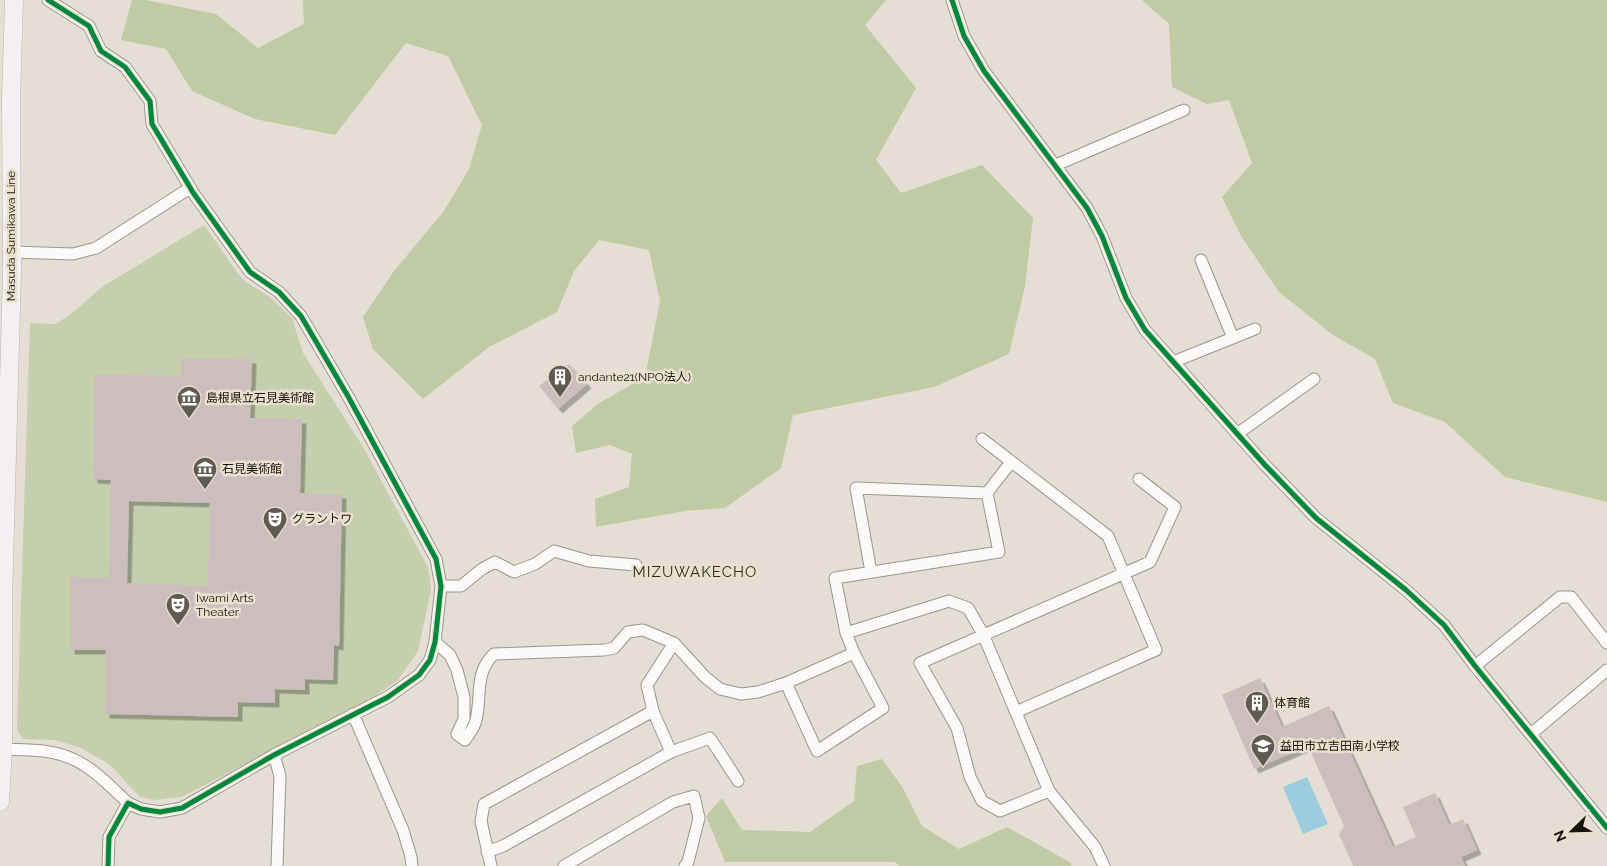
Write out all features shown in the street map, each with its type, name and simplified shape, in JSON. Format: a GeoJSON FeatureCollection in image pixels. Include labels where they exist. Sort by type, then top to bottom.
{"type":"FeatureCollection","features":[{"type":"Feature","properties":{"kind":"main road","name":"Masuda Sumikawa Line"},"geometry":{"type":"LineString","coordinates":[[0,802],[3,749],[1,600],[12,252],[11,100],[14,0]]}},
{"type":"Feature","properties":{"kind":"street"},"geometry":{"type":"LineString","coordinates":[[3,749],[42,751],[66,756],[84,765],[128,803],[160,812],[182,808],[274,755],[388,697],[419,675],[430,660],[435,642],[441,586],[436,559],[359,415],[301,316],[279,292],[250,272],[190,188],[152,124],[150,101],[125,67],[102,51],[89,26],[48,0]]}},
{"type":"Feature","properties":{"kind":"street"},"geometry":{"type":"LineString","coordinates":[[952,0],[964,36],[984,71],[1088,208],[1102,236],[1126,298],[1145,330],[1265,465],[1316,518],[1406,590],[1444,625],[1607,828]]}},
{"type":"Feature","properties":{"kind":"street"},"geometry":{"type":"LineString","coordinates":[[1056,165],[1184,110]]}},
{"type":"Feature","properties":{"kind":"street"},"geometry":{"type":"LineString","coordinates":[[12,252],[73,254],[96,248],[190,188]]}},
{"type":"Feature","properties":{"kind":"street"},"geometry":{"type":"LineString","coordinates":[[1202,260],[1233,338]]}},
{"type":"Feature","properties":{"kind":"street"},"geometry":{"type":"LineString","coordinates":[[1173,362],[1255,329]]}},
{"type":"Feature","properties":{"kind":"street"},"geometry":{"type":"LineString","coordinates":[[1237,434],[1314,379]]}},
{"type":"Feature","properties":{"kind":"street"},"geometry":{"type":"LineString","coordinates":[[982,439],[1108,536],[1156,650],[1016,712]]}},
{"type":"Feature","properties":{"kind":"street"},"geometry":{"type":"LineString","coordinates":[[786,683],[817,751],[883,708],[854,653],[846,633],[835,578],[999,552],[987,493],[1011,462]]}},
{"type":"Feature","properties":{"kind":"street"},"geometry":{"type":"LineString","coordinates":[[1049,791],[1000,811],[982,800],[970,777],[957,728],[920,662],[1150,562],[1175,508],[1139,479]]}},
{"type":"Feature","properties":{"kind":"street"},"geometry":{"type":"LineString","coordinates":[[871,572],[856,488],[987,493]]}},
{"type":"Feature","properties":{"kind":"street"},"geometry":{"type":"LineString","coordinates":[[441,586],[461,586],[482,569],[495,562],[514,572],[535,564],[554,551],[589,561],[636,565]]}},
{"type":"Feature","properties":{"kind":"street"},"geometry":{"type":"LineString","coordinates":[[1475,666],[1560,597],[1571,597],[1607,643]]}},
{"type":"Feature","properties":{"kind":"street"},"geometry":{"type":"LineString","coordinates":[[846,633],[949,602],[968,608],[983,634],[1049,791],[1095,847],[1104,866]]}},
{"type":"Feature","properties":{"kind":"street"},"geometry":{"type":"LineString","coordinates":[[435,642],[450,655],[457,670],[464,697],[464,719],[457,734],[466,740],[476,721],[481,674],[486,661],[494,654],[604,650],[614,648],[628,632],[643,630],[674,644],[720,690],[742,694],[758,692],[786,683],[854,653]]}},
{"type":"Feature","properties":{"kind":"street"},"geometry":{"type":"LineString","coordinates":[[671,752],[653,711],[647,685],[674,644]]}},
{"type":"Feature","properties":{"kind":"street"},"geometry":{"type":"LineString","coordinates":[[1531,734],[1607,670]]}},
{"type":"Feature","properties":{"kind":"street"},"geometry":{"type":"LineString","coordinates":[[491,866],[481,821],[484,804],[653,711]]}},
{"type":"Feature","properties":{"kind":"street"},"geometry":{"type":"LineString","coordinates":[[353,714],[403,830],[412,866]]}},
{"type":"Feature","properties":{"kind":"street"},"geometry":{"type":"LineString","coordinates":[[487,852],[503,846],[671,752],[710,738],[738,781]]}},
{"type":"Feature","properties":{"kind":"street"},"geometry":{"type":"LineString","coordinates":[[274,755],[280,776],[277,866]]}},
{"type":"Feature","properties":{"kind":"street"},"geometry":{"type":"LineString","coordinates":[[564,866],[673,802],[694,796],[699,818],[688,862],[685,866]]}},
{"type":"Feature","properties":{"kind":"street"},"geometry":{"type":"LineString","coordinates":[[108,866],[109,837],[128,803]]}},
{"type":"Feature","properties":{"kind":"green space"},"geometry":{"type":"Polygon","coordinates":[[[132,0],[146,0],[216,14],[258,48],[304,24],[303,0],[886,0],[865,25],[916,88],[876,160],[901,193],[982,165],[1033,218],[1025,286],[1009,354],[934,387],[793,415],[781,468],[725,508],[685,511],[596,527],[595,499],[629,487],[632,454],[610,445],[576,453],[572,426],[599,403],[645,377],[660,301],[649,250],[599,240],[574,271],[557,312],[489,347],[423,399],[373,349],[363,317],[394,271],[444,211],[469,169],[482,125],[448,56],[406,43],[335,135],[255,119],[192,91],[166,49],[121,40],[132,0]]]}},
{"type":"Feature","properties":{"kind":"green space"},"geometry":{"type":"Polygon","coordinates":[[[1142,0],[1607,0],[1607,502],[1505,477],[1445,422],[1393,403],[1375,359],[1333,335],[1279,292],[1241,236],[1222,197],[1252,163],[1229,100],[1207,104],[1172,87],[1169,24],[1142,0]]]}},
{"type":"Feature","properties":{"kind":"green space","name":"石見美術館"},"geometry":{"type":"Polygon","coordinates":[[[204,225],[242,279],[271,298],[292,318],[303,353],[363,447],[428,567],[431,590],[418,651],[398,680],[374,697],[182,797],[155,800],[140,797],[109,764],[79,747],[55,740],[23,739],[17,730],[30,323],[56,324],[76,310],[102,287],[204,225]]]}},
{"type":"Feature","properties":{"kind":"green space"},"geometry":{"type":"Polygon","coordinates":[[[882,759],[903,788],[922,826],[959,849],[1007,827],[1071,863],[1071,866],[899,866],[895,862],[725,862],[706,816],[722,798],[742,830],[810,832],[854,801],[857,766],[882,759]]]}},
{"type":"Feature","properties":{"kind":"water"},"geometry":{"type":"Polygon","coordinates":[[[1307,777],[1328,824],[1303,834],[1283,787],[1307,777]]]}},
{"type":"Feature","properties":{"kind":"building","name":"グラントワ"},"geometry":{"type":"Polygon","coordinates":[[[181,358],[252,359],[250,418],[302,419],[300,493],[342,494],[339,646],[334,645],[333,680],[305,679],[305,690],[275,689],[275,703],[238,702],[238,717],[105,714],[106,650],[70,650],[71,577],[109,578],[111,480],[93,479],[95,374],[181,376],[181,358]],[[129,501],[127,583],[208,586],[210,503],[129,501]]]}},
{"type":"Feature","properties":{"kind":"building","name":"andante21(NPO法人)"},"geometry":{"type":"Polygon","coordinates":[[[569,364],[587,384],[558,409],[539,386],[569,364]]]}},
{"type":"Feature","properties":{"kind":"building"},"geometry":{"type":"Polygon","coordinates":[[[1260,678],[1282,727],[1329,706],[1393,847],[1416,837],[1403,807],[1435,793],[1449,825],[1463,819],[1477,850],[1461,857],[1465,866],[1353,866],[1339,834],[1344,826],[1308,746],[1254,769],[1222,695],[1260,678]]]}},
{"type":"Feature","properties":{"kind":"cycle path"},"geometry":{"type":"LineString","coordinates":[[48,0],[89,26],[101,51],[125,67],[150,101],[152,124],[194,194],[250,272],[279,292],[301,316],[349,398],[436,559],[441,586],[435,642],[430,660],[419,675],[388,697],[274,755],[182,808],[160,812],[141,809],[128,803],[109,837],[108,866]]}},
{"type":"Feature","properties":{"kind":"cycle path"},"geometry":{"type":"LineString","coordinates":[[952,0],[964,36],[984,71],[1087,208],[1102,236],[1126,298],[1145,330],[1265,465],[1316,518],[1406,590],[1444,625],[1607,828]]}},
{"type":"Feature","properties":{"kind":"place","name":"andante21(NPO法人)"},"geometry":{"type":"Point","coordinates":[560,398]}},
{"type":"Feature","properties":{"kind":"place","name":"島根県立石見美術館"},"geometry":{"type":"Point","coordinates":[189,419]}},
{"type":"Feature","properties":{"kind":"place","name":"石見美術館"},"geometry":{"type":"Point","coordinates":[205,490]}},
{"type":"Feature","properties":{"kind":"place","name":"グラントワ"},"geometry":{"type":"Point","coordinates":[275,540]}},
{"type":"Feature","properties":{"kind":"place","name":"Iwami Arts Theater"},"geometry":{"type":"Point","coordinates":[178,626]}},
{"type":"Feature","properties":{"kind":"place","name":"体育館"},"geometry":{"type":"Point","coordinates":[1257,724]}},
{"type":"Feature","properties":{"kind":"place","name":"益田市立吉田南小学校"},"geometry":{"type":"Point","coordinates":[1263,767]}},
{"type":"Feature","properties":{"kind":"district","name":"MIZUWAKECHO"},"geometry":{"type":"Point","coordinates":[695,572]}}]}
